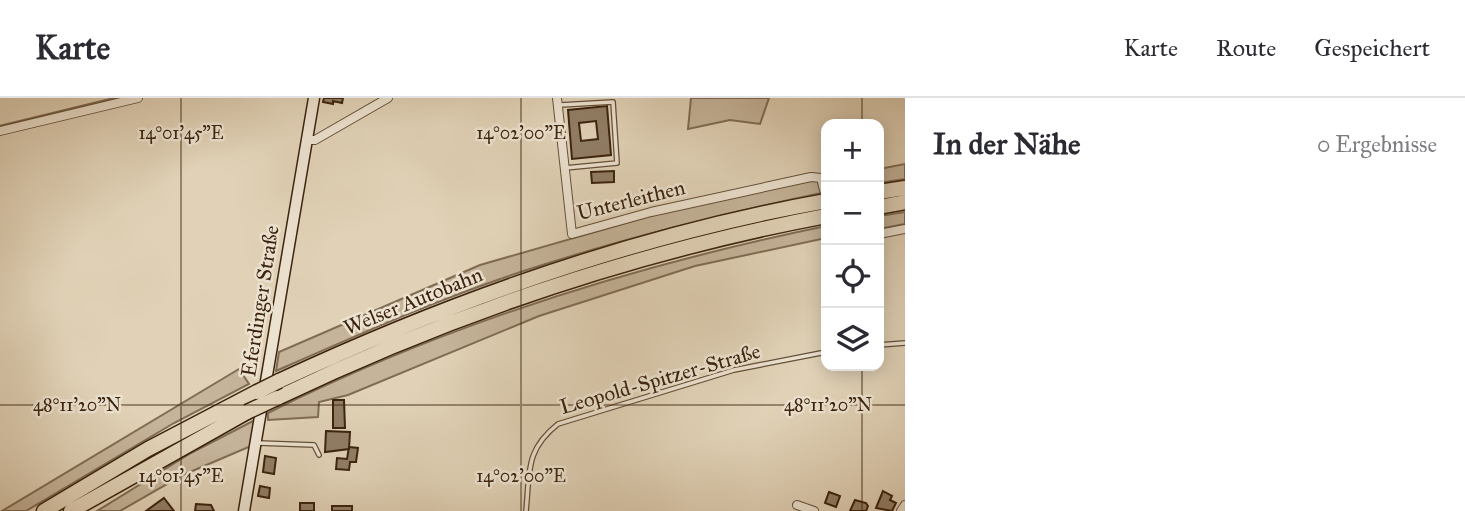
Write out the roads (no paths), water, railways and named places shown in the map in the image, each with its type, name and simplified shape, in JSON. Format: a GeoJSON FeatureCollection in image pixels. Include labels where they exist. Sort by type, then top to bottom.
{"type":"FeatureCollection","features":[{"type":"Feature","properties":{"kind":"highway"},"geometry":{"type":"LineString","coordinates":[[884,191],[905,188]]}},
{"type":"Feature","properties":{"kind":"highway","name":"Welser Autobahn"},"geometry":{"type":"LineString","coordinates":[[44,511],[148,449],[248,396],[416,320],[553,271],[821,196]]}},
{"type":"Feature","properties":{"kind":"highway"},"geometry":{"type":"LineString","coordinates":[[884,205],[905,202]]}},
{"type":"Feature","properties":{"kind":"highway","name":"Welser Autobahn"},"geometry":{"type":"LineString","coordinates":[[71,511],[247,412],[448,323],[559,284],[691,246],[821,217]]}},
{"type":"Feature","properties":{"kind":"highway"},"geometry":{"type":"LineString","coordinates":[[80,511],[112,486]]}},
{"type":"Feature","properties":{"kind":"main road","name":"Eferdinger Straße"},"geometry":{"type":"LineString","coordinates":[[244,511],[314,98]]}},
{"type":"Feature","properties":{"kind":"street"},"geometry":{"type":"LineString","coordinates":[[0,131],[138,98]]}},
{"type":"Feature","properties":{"kind":"street"},"geometry":{"type":"LineString","coordinates":[[306,140],[315,140],[387,98]]}},
{"type":"Feature","properties":{"kind":"street","name":"Unterleithen"},"geometry":{"type":"LineString","coordinates":[[558,102],[572,234],[663,209],[811,177],[821,178],[822,182]]}},
{"type":"Feature","properties":{"kind":"street"},"geometry":{"type":"LineString","coordinates":[[884,233],[905,229]]}},
{"type":"Feature","properties":{"kind":"street"},"geometry":{"type":"LineString","coordinates":[[797,505],[814,511]]}},
{"type":"Feature","properties":{"kind":"street"},"geometry":{"type":"LineString","coordinates":[[901,511],[905,505]]}},
{"type":"Feature","properties":{"kind":"lane"},"geometry":{"type":"LineString","coordinates":[[558,102],[614,102],[617,163],[565,168]]}},
{"type":"Feature","properties":{"kind":"lane"},"geometry":{"type":"LineString","coordinates":[[884,344],[905,342]]}},
{"type":"Feature","properties":{"kind":"lane","name":"Leopold-Spitzer-Straße"},"geometry":{"type":"LineString","coordinates":[[526,511],[531,454],[541,438],[558,424],[734,370],[821,353]]}},
{"type":"Feature","properties":{"kind":"lane"},"geometry":{"type":"LineString","coordinates":[[256,443],[314,445],[319,455]]}},
{"type":"Feature","properties":{"kind":"waterway"},"geometry":{"type":"LineString","coordinates":[[0,126],[115,98]]}}]}
